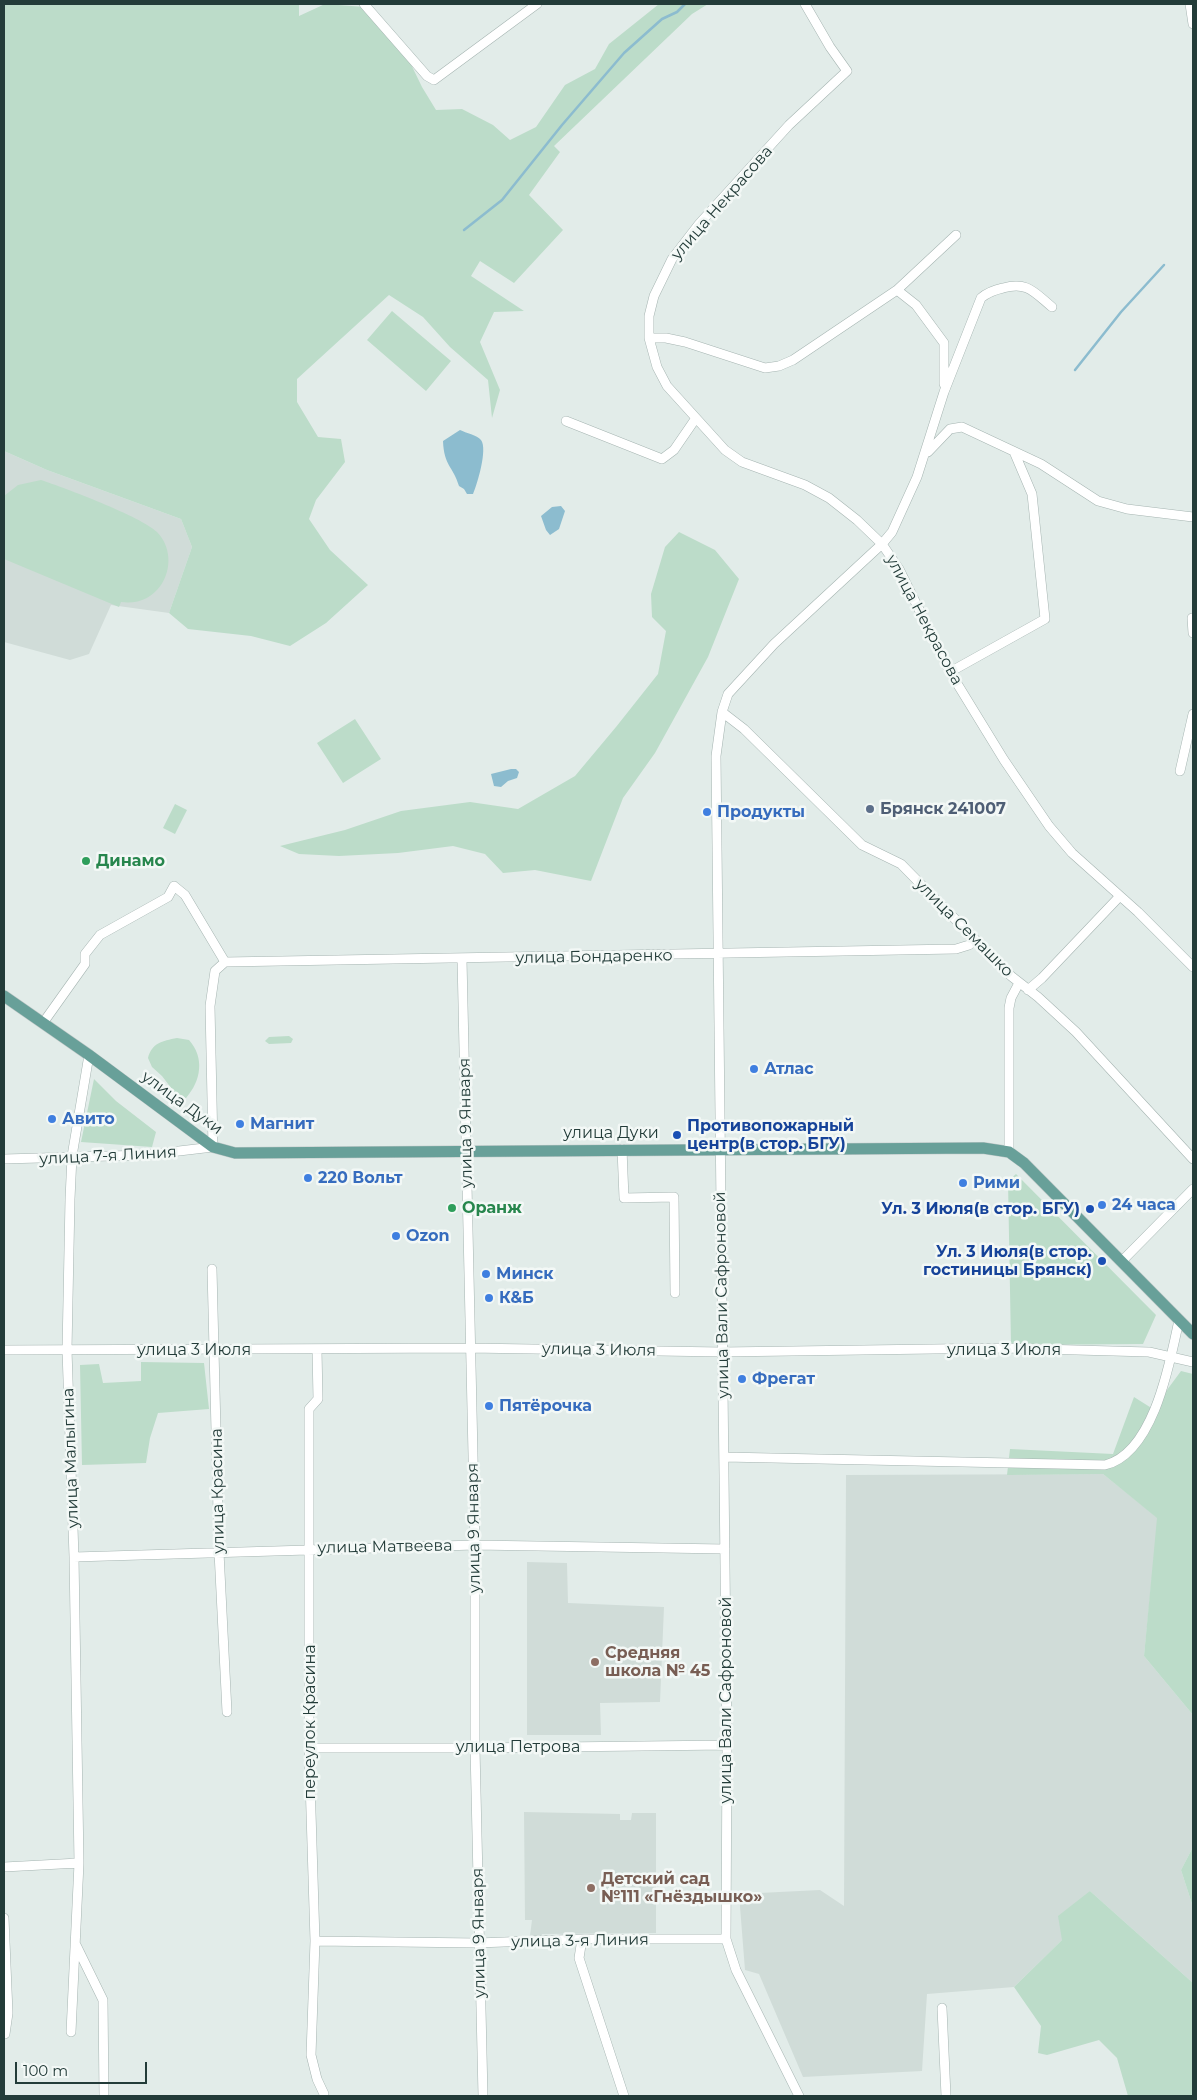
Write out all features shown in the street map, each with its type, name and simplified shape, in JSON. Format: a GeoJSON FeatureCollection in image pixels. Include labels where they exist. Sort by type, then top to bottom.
{"type":"FeatureCollection","features":[{"type":"Feature","properties":{"kind":"main road","name":"улица Дуки"},"geometry":{"type":"LineString","coordinates":[[4,996],[89,1055],[213,1147],[235,1153],[984,1148],[1009,1152],[1024,1163],[1193,1334]]}},
{"type":"Feature","properties":{"kind":"street"},"geometry":{"type":"LineString","coordinates":[[364,4],[427,76],[434,80],[537,4]]}},
{"type":"Feature","properties":{"kind":"street","name":"улица Некрасова"},"geometry":{"type":"LineString","coordinates":[[805,4],[830,47],[847,71],[789,125],[699,224],[672,259],[654,296],[649,316],[650,338],[662,378],[725,450],[742,462],[806,485],[829,498],[857,520],[882,544],[899,569],[950,672],[1004,760],[1049,826],[1072,853],[1120,896],[1193,967]]}},
{"type":"Feature","properties":{"kind":"street"},"geometry":{"type":"LineString","coordinates":[[1190,4],[1193,24]]}},
{"type":"Feature","properties":{"kind":"street"},"geometry":{"type":"LineString","coordinates":[[650,338],[666,338],[685,342],[765,368],[779,366],[793,360],[897,290],[956,235]]}},
{"type":"Feature","properties":{"kind":"street"},"geometry":{"type":"LineString","coordinates":[[925,455],[944,392],[978,302],[985,294],[1010,286],[1024,286],[1052,307]]}},
{"type":"Feature","properties":{"kind":"street"},"geometry":{"type":"LineString","coordinates":[[897,290],[916,305],[944,343],[944,392]]}},
{"type":"Feature","properties":{"kind":"street"},"geometry":{"type":"LineString","coordinates":[[566,421],[662,459],[674,450],[696,418]]}},
{"type":"Feature","properties":{"kind":"street"},"geometry":{"type":"LineString","coordinates":[[925,455],[947,431],[957,426],[1015,454],[1041,464],[1098,502],[1127,509],[1193,517]]}},
{"type":"Feature","properties":{"kind":"street"},"geometry":{"type":"LineString","coordinates":[[950,672],[1045,619],[1032,494],[1015,454]]}},
{"type":"Feature","properties":{"kind":"street","name":"улица Вали Сафроновой"},"geometry":{"type":"LineString","coordinates":[[799,2096],[736,1970],[726,1939],[727,1745],[720,1149],[720,955],[716,766],[722,712],[728,694],[774,644],[882,544],[892,532],[925,455]]}},
{"type":"Feature","properties":{"kind":"street"},"geometry":{"type":"LineString","coordinates":[[1192,618],[1193,633]]}},
{"type":"Feature","properties":{"kind":"street","name":"улица Семашко"},"geometry":{"type":"LineString","coordinates":[[722,712],[744,729],[862,845],[901,864],[1019,983],[1038,997],[1076,1032],[1193,1159]]}},
{"type":"Feature","properties":{"kind":"street"},"geometry":{"type":"LineString","coordinates":[[1180,771],[1193,714]]}},
{"type":"Feature","properties":{"kind":"street"},"geometry":{"type":"LineString","coordinates":[[43,1023],[85,964],[85,954],[100,935],[168,897],[174,886],[185,895],[225,962],[215,971],[210,1006],[213,1147]]}},
{"type":"Feature","properties":{"kind":"street"},"geometry":{"type":"LineString","coordinates":[[1028,990],[1042,978],[1120,896]]}},
{"type":"Feature","properties":{"kind":"street","name":"улица Бондаренко"},"geometry":{"type":"LineString","coordinates":[[225,962],[720,955],[956,949],[975,940]]}},
{"type":"Feature","properties":{"kind":"street","name":"улица 9 Января"},"geometry":{"type":"LineString","coordinates":[[462,959],[475,1545],[475,1748],[483,2096]]}},
{"type":"Feature","properties":{"kind":"street"},"geometry":{"type":"LineString","coordinates":[[1009,1152],[1009,1008],[1011,998],[1019,983]]}},
{"type":"Feature","properties":{"kind":"street","name":"улица Малыгина"},"geometry":{"type":"LineString","coordinates":[[72,2032],[79,1863],[74,1557],[67,1350],[72,1156],[89,1055]]}},
{"type":"Feature","properties":{"kind":"street","name":"улица 7-я Линия"},"geometry":{"type":"LineString","coordinates":[[4,1159],[30,1160],[72,1156],[145,1155],[213,1147]]}},
{"type":"Feature","properties":{"kind":"street"},"geometry":{"type":"LineString","coordinates":[[622,1149],[624,1198],[674,1197],[674,1294]]}},
{"type":"Feature","properties":{"kind":"street"},"geometry":{"type":"LineString","coordinates":[[1121,1262],[1193,1189]]}},
{"type":"Feature","properties":{"kind":"street","name":"улица Красина"},"geometry":{"type":"LineString","coordinates":[[212,1269],[219,1552],[227,1712]]}},
{"type":"Feature","properties":{"kind":"street"},"geometry":{"type":"LineString","coordinates":[[724,1457],[1105,1465],[1114,1463],[1141,1437],[1166,1379],[1179,1320]]}},
{"type":"Feature","properties":{"kind":"street","name":"улица 3 Июля"},"geometry":{"type":"LineString","coordinates":[[4,1350],[470,1348],[722,1352],[1004,1348],[1149,1352],[1193,1362]]}},
{"type":"Feature","properties":{"kind":"street","name":"переулок Красина"},"geometry":{"type":"LineString","coordinates":[[316,1350],[318,1399],[309,1409],[309,1748],[315,1941],[311,2055],[316,2079],[324,2094]]}},
{"type":"Feature","properties":{"kind":"street","name":"улица Матвеева"},"geometry":{"type":"LineString","coordinates":[[74,1557],[310,1548],[475,1545],[725,1549]]}},
{"type":"Feature","properties":{"kind":"street","name":"улица Петрова"},"geometry":{"type":"LineString","coordinates":[[309,1748],[727,1745]]}},
{"type":"Feature","properties":{"kind":"street"},"geometry":{"type":"LineString","coordinates":[[4,1867],[79,1863]]}},
{"type":"Feature","properties":{"kind":"street"},"geometry":{"type":"LineString","coordinates":[[4,1918],[8,2014],[5,2034]]}},
{"type":"Feature","properties":{"kind":"street"},"geometry":{"type":"LineString","coordinates":[[582,1939],[579,1958],[624,2096]]}},
{"type":"Feature","properties":{"kind":"street","name":"улица 3-я Линия"},"geometry":{"type":"LineString","coordinates":[[315,1941],[478,1943],[582,1939],[726,1939]]}},
{"type":"Feature","properties":{"kind":"street","name":"улица Малыгина"},"geometry":{"type":"LineString","coordinates":[[75,1943],[103,2000],[104,2096]]}},
{"type":"Feature","properties":{"kind":"street"},"geometry":{"type":"LineString","coordinates":[[942,2008],[946,2096]]}},
{"type":"Feature","properties":{"kind":"shaded area"},"geometry":{"type":"Polygon","coordinates":[[[4,451],[47,470],[181,519],[192,547],[169,613],[111,605],[89,654],[70,660],[4,642],[4,451]]]}},
{"type":"Feature","properties":{"kind":"shaded area"},"geometry":{"type":"Polygon","coordinates":[[[1103,1474],[1158,1518],[1144,1656],[1193,1715],[1193,1847],[1181,1870],[1193,1907],[1193,1983],[1090,1891],[1062,1940],[1014,1987],[927,1994],[922,2071],[803,2077],[759,1974],[745,1970],[739,1894],[820,1890],[844,1906],[846,1475],[1103,1474]]]}},
{"type":"Feature","properties":{"kind":"shaded area","name":"Средняя школа № 45"},"geometry":{"type":"Polygon","coordinates":[[[527,1562],[567,1563],[568,1603],[664,1607],[660,1702],[600,1703],[601,1735],[527,1735],[527,1562]]]}},
{"type":"Feature","properties":{"kind":"shaded area","name":"Детский сад №111 «Гнёздышко»"},"geometry":{"type":"Polygon","coordinates":[[[524,1812],[620,1814],[620,1820],[631,1820],[632,1813],[656,1813],[656,1933],[542,1934],[541,1937],[530,1936],[532,1920],[525,1920],[524,1812]]]}},
{"type":"Feature","properties":{"kind":"green space"},"geometry":{"type":"Polygon","coordinates":[[[4,4],[299,4],[299,16],[325,4],[365,7],[403,48],[422,87],[436,110],[462,109],[493,125],[510,140],[536,127],[565,85],[595,69],[609,44],[659,4],[708,4],[692,14],[554,146],[560,152],[529,195],[563,230],[514,283],[480,261],[471,276],[524,311],[494,312],[480,342],[500,390],[492,418],[488,380],[450,347],[423,317],[389,295],[297,379],[297,402],[318,437],[341,439],[345,462],[316,500],[309,519],[330,550],[368,585],[326,623],[290,646],[251,636],[188,629],[169,613],[192,547],[181,519],[47,470],[4,451],[4,4]]]}},
{"type":"Feature","properties":{"kind":"green space"},"geometry":{"type":"Polygon","coordinates":[[[392,311],[451,361],[426,391],[367,340],[392,311]]]}},
{"type":"Feature","properties":{"kind":"green space"},"geometry":{"type":"Polygon","coordinates":[[[41,480],[135,518],[157,532],[165,544],[168,565],[165,579],[157,590],[144,600],[121,602],[119,607],[4,559],[4,496],[18,485],[41,480]]]}},
{"type":"Feature","properties":{"kind":"green space"},"geometry":{"type":"Polygon","coordinates":[[[679,532],[715,550],[739,579],[708,657],[655,753],[623,798],[591,881],[535,870],[503,873],[485,854],[453,846],[398,853],[339,856],[299,854],[280,846],[345,830],[401,811],[470,802],[518,809],[575,776],[658,674],[666,631],[652,617],[651,594],[665,547],[679,532]]]}},
{"type":"Feature","properties":{"kind":"green space"},"geometry":{"type":"Polygon","coordinates":[[[355,719],[381,759],[343,783],[317,743],[355,719]]]}},
{"type":"Feature","properties":{"kind":"green space"},"geometry":{"type":"Polygon","coordinates":[[[175,804],[187,810],[175,834],[163,828],[175,804]]]}},
{"type":"Feature","properties":{"kind":"green space"},"geometry":{"type":"Polygon","coordinates":[[[289,1036],[293,1039],[291,1043],[269,1044],[265,1041],[269,1037],[289,1036]]]}},
{"type":"Feature","properties":{"kind":"green space"},"geometry":{"type":"Polygon","coordinates":[[[177,1038],[189,1040],[194,1047],[199,1062],[198,1077],[186,1098],[178,1097],[162,1076],[152,1067],[148,1058],[155,1046],[167,1040],[177,1038]]]}},
{"type":"Feature","properties":{"kind":"green space"},"geometry":{"type":"Polygon","coordinates":[[[94,1079],[116,1101],[156,1132],[152,1147],[81,1142],[94,1079]]]}},
{"type":"Feature","properties":{"kind":"green space"},"geometry":{"type":"Polygon","coordinates":[[[1016,1174],[1156,1315],[1143,1344],[1011,1345],[1008,1181],[1016,1174]]]}},
{"type":"Feature","properties":{"kind":"green space"},"geometry":{"type":"Polygon","coordinates":[[[141,1362],[204,1363],[209,1409],[158,1413],[150,1438],[146,1463],[82,1465],[80,1365],[99,1364],[103,1383],[141,1381],[141,1362]]]}},
{"type":"Feature","properties":{"kind":"green space"},"geometry":{"type":"Polygon","coordinates":[[[1181,1371],[1193,1374],[1193,1715],[1144,1656],[1157,1518],[1103,1474],[1007,1475],[1010,1449],[1113,1454],[1134,1397],[1153,1409],[1181,1371]]]}},
{"type":"Feature","properties":{"kind":"green space"},"geometry":{"type":"Polygon","coordinates":[[[1193,1847],[1193,1907],[1181,1870],[1193,1847]]]}},
{"type":"Feature","properties":{"kind":"green space"},"geometry":{"type":"Polygon","coordinates":[[[1090,1891],[1193,1983],[1193,2096],[1128,2096],[1117,2058],[1099,2040],[1047,2055],[1038,2053],[1041,2026],[1014,1987],[1062,1940],[1058,1916],[1090,1891]]]}},
{"type":"Feature","properties":{"kind":"water"},"geometry":{"type":"Polygon","coordinates":[[[460,430],[477,437],[483,445],[481,467],[473,494],[467,494],[459,486],[445,456],[443,441],[460,430]]]}},
{"type":"Feature","properties":{"kind":"water"},"geometry":{"type":"Polygon","coordinates":[[[561,506],[565,511],[559,529],[550,535],[541,516],[552,507],[561,506]]]}},
{"type":"Feature","properties":{"kind":"water"},"geometry":{"type":"Polygon","coordinates":[[[516,769],[519,772],[517,778],[508,781],[501,787],[494,786],[491,774],[516,769]]]}},
{"type":"Feature","properties":{"kind":"waterway"},"geometry":{"type":"LineString","coordinates":[[464,230],[502,200],[562,125],[624,53],[662,19],[677,12],[685,4]]}},
{"type":"Feature","properties":{"kind":"waterway"},"geometry":{"type":"LineString","coordinates":[[1075,370],[1121,312],[1164,265]]}},
{"type":"Feature","properties":{"kind":"place","name":"Брянск 241007"},"geometry":{"type":"Point","coordinates":[870,809]}},
{"type":"Feature","properties":{"kind":"place","name":"Продукты"},"geometry":{"type":"Point","coordinates":[707,812]}},
{"type":"Feature","properties":{"kind":"place","name":"Динамо"},"geometry":{"type":"Point","coordinates":[86,861]}},
{"type":"Feature","properties":{"kind":"place","name":"Атлас"},"geometry":{"type":"Point","coordinates":[754,1069]}},
{"type":"Feature","properties":{"kind":"place","name":"Авито"},"geometry":{"type":"Point","coordinates":[52,1119]}},
{"type":"Feature","properties":{"kind":"place","name":"Магнит"},"geometry":{"type":"Point","coordinates":[240,1124]}},
{"type":"Feature","properties":{"kind":"place","name":"Противопожарный центр(в стор. БГУ)"},"geometry":{"type":"Point","coordinates":[677,1135]}},
{"type":"Feature","properties":{"kind":"place","name":"220 Вольт"},"geometry":{"type":"Point","coordinates":[308,1178]}},
{"type":"Feature","properties":{"kind":"place","name":"Рими"},"geometry":{"type":"Point","coordinates":[963,1183]}},
{"type":"Feature","properties":{"kind":"place","name":"24 часа"},"geometry":{"type":"Point","coordinates":[1102,1205]}},
{"type":"Feature","properties":{"kind":"place","name":"Оранж"},"geometry":{"type":"Point","coordinates":[452,1208]}},
{"type":"Feature","properties":{"kind":"place","name":"Ул. 3 Июля(в стор. БГУ)"},"geometry":{"type":"Point","coordinates":[1090,1209]}},
{"type":"Feature","properties":{"kind":"place","name":"Ozon"},"geometry":{"type":"Point","coordinates":[396,1236]}},
{"type":"Feature","properties":{"kind":"place","name":"Ул. 3 Июля(в стор. гостиницы Брянск)"},"geometry":{"type":"Point","coordinates":[1102,1261]}},
{"type":"Feature","properties":{"kind":"place","name":"Минск"},"geometry":{"type":"Point","coordinates":[486,1274]}},
{"type":"Feature","properties":{"kind":"place","name":"К&Б"},"geometry":{"type":"Point","coordinates":[489,1298]}},
{"type":"Feature","properties":{"kind":"place","name":"Фрегат"},"geometry":{"type":"Point","coordinates":[742,1379]}},
{"type":"Feature","properties":{"kind":"place","name":"Пятёрочка"},"geometry":{"type":"Point","coordinates":[489,1406]}},
{"type":"Feature","properties":{"kind":"place","name":"Средняя школа № 45"},"geometry":{"type":"Point","coordinates":[595,1662]}},
{"type":"Feature","properties":{"kind":"place","name":"Детский сад №111 «Гнёздышко»"},"geometry":{"type":"Point","coordinates":[591,1888]}}]}
